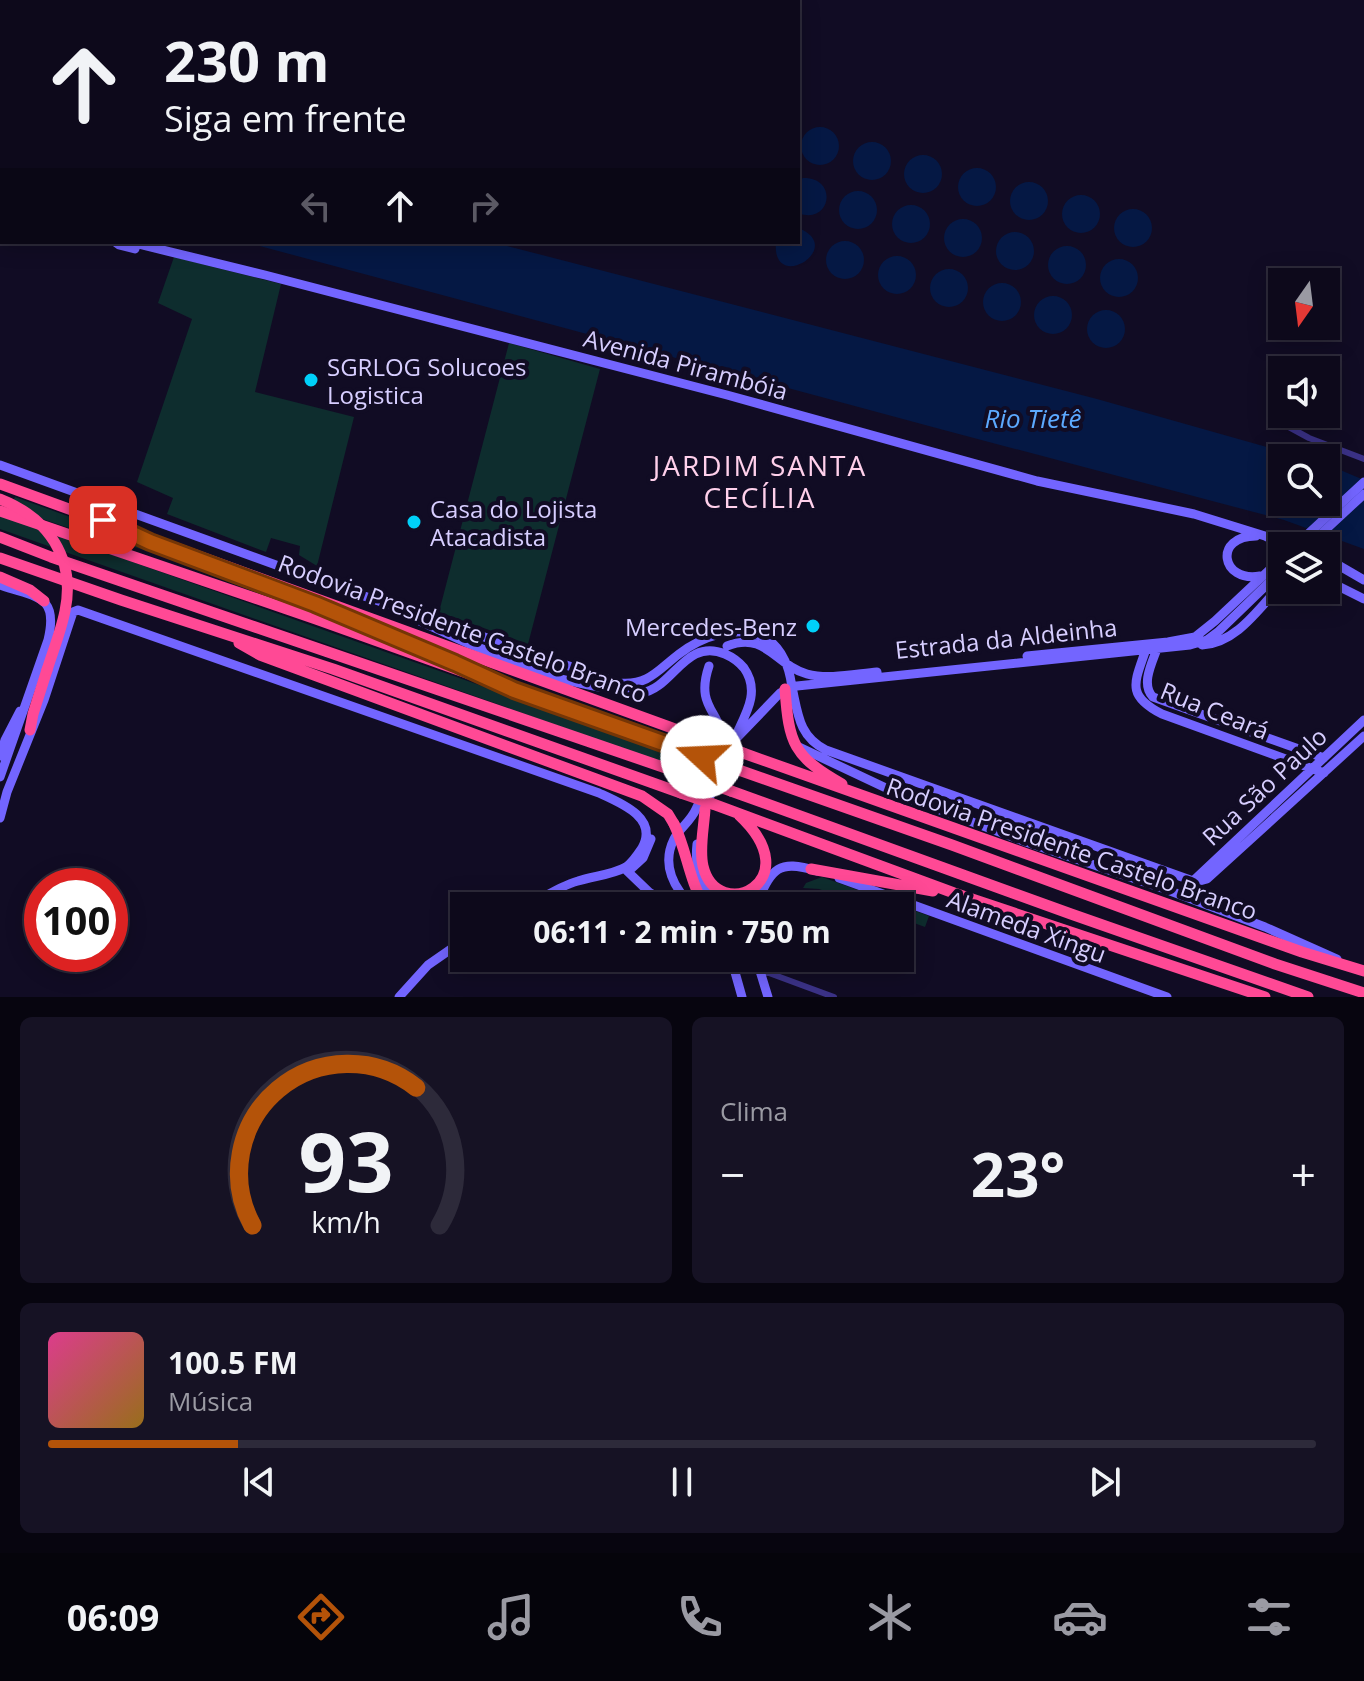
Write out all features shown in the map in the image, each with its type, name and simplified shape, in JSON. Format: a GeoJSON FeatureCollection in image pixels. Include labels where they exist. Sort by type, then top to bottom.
{"type":"FeatureCollection","features":[{"type":"Feature","properties":{"kind":"highway","name":"Rodovia Presidente Castelo Branco"},"geometry":{"type":"LineString","coordinates":[[0,484],[870,800],[1364,971]]}},
{"type":"Feature","properties":{"kind":"highway"},"geometry":{"type":"LineString","coordinates":[[0,499],[36,518],[49,532],[58,547],[67,582],[65,613],[30,730]]}},
{"type":"Feature","properties":{"kind":"highway","name":"Rodovia Presidente Castelo Branco"},"geometry":{"type":"LineString","coordinates":[[0,511],[316,619],[952,845],[1275,964],[1364,993]]}},
{"type":"Feature","properties":{"kind":"highway"},"geometry":{"type":"LineString","coordinates":[[103,520],[150,542],[315,604],[514,690]]}},
{"type":"Feature","properties":{"kind":"highway"},"geometry":{"type":"LineString","coordinates":[[0,537],[689,776],[1308,997]]}},
{"type":"Feature","properties":{"kind":"highway"},"geometry":{"type":"LineString","coordinates":[[0,558],[333,669],[954,893],[1265,997]]}},
{"type":"Feature","properties":{"kind":"highway"},"geometry":{"type":"LineString","coordinates":[[0,577],[30,590],[44,601]]}},
{"type":"Feature","properties":{"kind":"highway"},"geometry":{"type":"LineString","coordinates":[[228,636],[252,652],[642,796],[668,814],[674,824],[697,892]]}},
{"type":"Feature","properties":{"kind":"highway"},"geometry":{"type":"LineString","coordinates":[[789,688],[794,743],[800,755],[816,769],[870,800]]}},
{"type":"Feature","properties":{"kind":"highway"},"geometry":{"type":"LineString","coordinates":[[705,809],[703,867],[713,886],[734,894],[751,891],[758,885],[766,860],[759,837],[732,811]]}},
{"type":"Feature","properties":{"kind":"highway"},"geometry":{"type":"LineString","coordinates":[[811,869],[954,893]]}},
{"type":"Feature","properties":{"kind":"main road"},"geometry":{"type":"LineString","coordinates":[[118,244],[154,254],[165,251]]}},
{"type":"Feature","properties":{"kind":"main road","name":"Avenida Pirambóia"},"geometry":{"type":"LineString","coordinates":[[138,244],[505,337],[1048,483],[1174,509],[1231,525]]}},
{"type":"Feature","properties":{"kind":"main road"},"geometry":{"type":"LineString","coordinates":[[0,465],[619,683],[643,681],[695,643],[727,632],[765,637],[783,655],[789,688],[803,728],[817,746],[1193,881],[1200,882],[1208,874]]}},
{"type":"Feature","properties":{"kind":"main road"},"geometry":{"type":"LineString","coordinates":[[1312,532],[1364,482]]}},
{"type":"Feature","properties":{"kind":"main road"},"geometry":{"type":"LineString","coordinates":[[1323,532],[1364,494]]}},
{"type":"Feature","properties":{"kind":"main road"},"geometry":{"type":"LineString","coordinates":[[1231,525],[1268,538]]}},
{"type":"Feature","properties":{"kind":"main road"},"geometry":{"type":"LineString","coordinates":[[1231,525],[1246,525],[1270,532]]}},
{"type":"Feature","properties":{"kind":"main road"},"geometry":{"type":"LineString","coordinates":[[1264,575],[1240,575],[1232,570],[1227,558],[1230,546],[1238,538],[1265,536]]}},
{"type":"Feature","properties":{"kind":"main road"},"geometry":{"type":"LineString","coordinates":[[1340,567],[1361,578]]}},
{"type":"Feature","properties":{"kind":"main road"},"geometry":{"type":"LineString","coordinates":[[1226,618],[1268,571]]}},
{"type":"Feature","properties":{"kind":"main road"},"geometry":{"type":"LineString","coordinates":[[1226,618],[1268,582]]}},
{"type":"Feature","properties":{"kind":"main road"},"geometry":{"type":"LineString","coordinates":[[0,585],[44,601],[50,610],[52,624],[0,777]]}},
{"type":"Feature","properties":{"kind":"main road"},"geometry":{"type":"LineString","coordinates":[[1340,586],[1364,599]]}},
{"type":"Feature","properties":{"kind":"main road"},"geometry":{"type":"LineString","coordinates":[[368,596],[430,627],[562,680]]}},
{"type":"Feature","properties":{"kind":"main road"},"geometry":{"type":"LineString","coordinates":[[1190,645],[1216,643],[1228,638],[1268,598]]}},
{"type":"Feature","properties":{"kind":"main road"},"geometry":{"type":"LineString","coordinates":[[0,818],[73,612],[78,610],[620,802],[642,819],[646,833],[643,847],[626,870]]}},
{"type":"Feature","properties":{"kind":"main road","name":"Estrada da Aldeinha"},"geometry":{"type":"LineString","coordinates":[[727,646],[743,641],[759,645],[810,680],[1190,645],[1207,640],[1226,618]]}},
{"type":"Feature","properties":{"kind":"main road","name":"Estrada da Aldeinha"},"geometry":{"type":"LineString","coordinates":[[1152,647],[1195,637],[1226,618]]}},
{"type":"Feature","properties":{"kind":"main road","name":"Rua Ceará"},"geometry":{"type":"LineString","coordinates":[[1152,647],[1148,693],[1163,702],[1324,758]]}},
{"type":"Feature","properties":{"kind":"main road","name":"Rua Ceará"},"geometry":{"type":"LineString","coordinates":[[1152,647],[1136,682],[1142,701],[1162,714],[1324,773]]}},
{"type":"Feature","properties":{"kind":"main road"},"geometry":{"type":"LineString","coordinates":[[469,653],[562,680],[633,693],[643,693],[657,686],[690,656],[703,651],[721,652],[736,660],[744,669],[751,686],[750,705],[705,809],[698,838],[697,867],[709,892]]}},
{"type":"Feature","properties":{"kind":"main road"},"geometry":{"type":"LineString","coordinates":[[681,892],[670,876],[671,849],[675,838],[697,809],[722,745],[723,736],[704,693],[709,666]]}},
{"type":"Feature","properties":{"kind":"main road"},"geometry":{"type":"LineString","coordinates":[[731,744],[789,688],[810,680]]}},
{"type":"Feature","properties":{"kind":"main road"},"geometry":{"type":"LineString","coordinates":[[0,756],[12,723],[28,698]]}},
{"type":"Feature","properties":{"kind":"main road","name":"Rua São Paulo"},"geometry":{"type":"LineString","coordinates":[[1208,874],[1290,789],[1364,720]]}},
{"type":"Feature","properties":{"kind":"main road"},"geometry":{"type":"LineString","coordinates":[[1219,735],[1224,723]]}},
{"type":"Feature","properties":{"kind":"main road","name":"Rua São Paulo"},"geometry":{"type":"LineString","coordinates":[[1208,874],[1364,736]]}},
{"type":"Feature","properties":{"kind":"main road"},"geometry":{"type":"LineString","coordinates":[[794,743],[905,797],[1265,927],[1351,966]]}},
{"type":"Feature","properties":{"kind":"main road"},"geometry":{"type":"LineString","coordinates":[[555,892],[574,882],[626,870],[640,862],[648,850],[652,833],[650,822],[643,812],[626,799],[574,771]]}},
{"type":"Feature","properties":{"kind":"main road"},"geometry":{"type":"LineString","coordinates":[[1290,789],[1298,797]]}},
{"type":"Feature","properties":{"kind":"main road"},"geometry":{"type":"LineString","coordinates":[[1127,875],[1124,867],[1128,858]]}},
{"type":"Feature","properties":{"kind":"main road","name":"Alameda Xingu"},"geometry":{"type":"LineString","coordinates":[[762,892],[770,875],[782,867],[790,865],[811,869],[1167,997]]}},
{"type":"Feature","properties":{"kind":"main road"},"geometry":{"type":"LineString","coordinates":[[626,870],[649,892]]}},
{"type":"Feature","properties":{"kind":"main road"},"geometry":{"type":"LineString","coordinates":[[399,997],[428,965],[450,950]]}},
{"type":"Feature","properties":{"kind":"main road"},"geometry":{"type":"LineString","coordinates":[[735,972],[742,997]]}},
{"type":"Feature","properties":{"kind":"main road"},"geometry":{"type":"LineString","coordinates":[[759,972],[768,997]]}},
{"type":"Feature","properties":{"kind":"street"},"geometry":{"type":"LineString","coordinates":[[1291,428],[1364,459]]}},
{"type":"Feature","properties":{"kind":"street"},"geometry":{"type":"LineString","coordinates":[[0,804],[7,792]]}},
{"type":"Feature","properties":{"kind":"street"},"geometry":{"type":"LineString","coordinates":[[768,972],[834,997]]}},
{"type":"Feature","properties":{"kind":"green space"},"geometry":{"type":"Polygon","coordinates":[[[174,257],[281,284],[255,392],[354,417],[317,566],[299,555],[300,546],[271,538],[266,552],[167,514],[173,498],[137,482],[192,319],[158,303],[174,257]]]}},
{"type":"Feature","properties":{"kind":"green space"},"geometry":{"type":"Polygon","coordinates":[[[509,343],[600,369],[528,644],[439,612],[509,343]]]}},
{"type":"Feature","properties":{"kind":"green space"},"geometry":{"type":"Polygon","coordinates":[[[15,497],[239,578],[327,614],[154,553],[10,508],[15,497]]]}},
{"type":"Feature","properties":{"kind":"green space"},"geometry":{"type":"Polygon","coordinates":[[[0,515],[710,767],[707,778],[0,529],[0,515]]]}},
{"type":"Feature","properties":{"kind":"green space"},"geometry":{"type":"Polygon","coordinates":[[[822,877],[863,892],[803,888],[806,883],[822,877]]]}},
{"type":"Feature","properties":{"kind":"green space"},"geometry":{"type":"Polygon","coordinates":[[[914,911],[929,916],[925,927],[914,923],[914,911]]]}},
{"type":"Feature","properties":{"kind":"water"},"geometry":{"type":"Polygon","coordinates":[[[820,127],[833,133],[839,146],[833,159],[820,165],[807,159],[801,146],[807,133],[820,127]]]}},
{"type":"Feature","properties":{"kind":"water"},"geometry":{"type":"Polygon","coordinates":[[[872,142],[885,148],[891,161],[885,174],[872,180],[859,174],[853,161],[859,148],[872,142]]]}},
{"type":"Feature","properties":{"kind":"water"},"geometry":{"type":"Polygon","coordinates":[[[923,155],[936,161],[942,174],[936,187],[923,193],[910,187],[904,174],[910,161],[923,155]]]}},
{"type":"Feature","properties":{"kind":"water"},"geometry":{"type":"Polygon","coordinates":[[[977,168],[990,174],[996,187],[990,200],[977,206],[964,200],[958,187],[964,174],[977,168]]]}},
{"type":"Feature","properties":{"kind":"water"},"geometry":{"type":"Polygon","coordinates":[[[800,180],[814,180],[826,192],[824,207],[818,213],[800,213],[800,180]]]}},
{"type":"Feature","properties":{"kind":"water"},"geometry":{"type":"Polygon","coordinates":[[[1029,182],[1042,188],[1048,201],[1042,214],[1029,220],[1016,214],[1010,201],[1016,188],[1029,182]]]}},
{"type":"Feature","properties":{"kind":"water"},"geometry":{"type":"Polygon","coordinates":[[[858,191],[871,197],[877,210],[871,223],[858,229],[845,223],[839,210],[845,197],[858,191]]]}},
{"type":"Feature","properties":{"kind":"water"},"geometry":{"type":"Polygon","coordinates":[[[1081,195],[1094,201],[1100,214],[1094,227],[1081,233],[1068,227],[1062,214],[1068,201],[1081,195]]]}},
{"type":"Feature","properties":{"kind":"water"},"geometry":{"type":"Polygon","coordinates":[[[911,205],[924,211],[930,224],[924,237],[911,243],[898,237],[892,224],[898,211],[911,205]]]}},
{"type":"Feature","properties":{"kind":"water"},"geometry":{"type":"Polygon","coordinates":[[[1133,209],[1146,215],[1152,228],[1146,241],[1133,247],[1120,241],[1114,228],[1120,215],[1133,209]]]}},
{"type":"Feature","properties":{"kind":"water"},"geometry":{"type":"Polygon","coordinates":[[[963,219],[976,225],[982,238],[976,251],[963,257],[950,251],[944,238],[950,225],[963,219]]]}},
{"type":"Feature","properties":{"kind":"water"},"geometry":{"type":"Polygon","coordinates":[[[800,229],[811,236],[815,246],[812,255],[804,262],[794,266],[784,265],[778,257],[776,244],[800,244],[800,229]]]}},
{"type":"Feature","properties":{"kind":"water"},"geometry":{"type":"Polygon","coordinates":[[[1015,232],[1028,238],[1034,251],[1028,264],[1015,270],[1002,264],[996,251],[1002,238],[1015,232]]]}},
{"type":"Feature","properties":{"kind":"water"},"geometry":{"type":"Polygon","coordinates":[[[845,241],[858,247],[864,260],[858,273],[845,279],[832,273],[826,260],[832,247],[845,241]]]}},
{"type":"Feature","properties":{"kind":"water","name":"Rio Tietê"},"geometry":{"type":"Polygon","coordinates":[[[252,244],[500,244],[1097,399],[1268,447],[1268,516],[252,244]]]}},
{"type":"Feature","properties":{"kind":"water"},"geometry":{"type":"Polygon","coordinates":[[[1067,246],[1080,252],[1086,265],[1080,278],[1067,284],[1054,278],[1048,265],[1054,252],[1067,246]]]}},
{"type":"Feature","properties":{"kind":"water"},"geometry":{"type":"Polygon","coordinates":[[[897,256],[910,262],[916,275],[910,288],[897,294],[884,288],[878,275],[884,262],[897,256]]]}},
{"type":"Feature","properties":{"kind":"water"},"geometry":{"type":"Polygon","coordinates":[[[1119,259],[1132,265],[1138,278],[1132,291],[1119,297],[1106,291],[1100,278],[1106,265],[1119,259]]]}},
{"type":"Feature","properties":{"kind":"water"},"geometry":{"type":"Polygon","coordinates":[[[949,269],[962,275],[968,288],[962,301],[949,307],[936,301],[930,288],[936,275],[949,269]]]}},
{"type":"Feature","properties":{"kind":"water"},"geometry":{"type":"Polygon","coordinates":[[[1002,283],[1015,289],[1021,302],[1015,315],[1002,321],[989,315],[983,302],[989,289],[1002,283]]]}},
{"type":"Feature","properties":{"kind":"water"},"geometry":{"type":"Polygon","coordinates":[[[1053,296],[1066,302],[1072,315],[1066,328],[1053,334],[1040,328],[1034,315],[1040,302],[1053,296]]]}},
{"type":"Feature","properties":{"kind":"water"},"geometry":{"type":"Polygon","coordinates":[[[1106,310],[1119,316],[1125,329],[1119,342],[1106,348],[1093,342],[1087,329],[1093,316],[1106,310]]]}},
{"type":"Feature","properties":{"kind":"water","name":"Rio Tietê"},"geometry":{"type":"Polygon","coordinates":[[[1340,470],[1364,480],[1364,549],[1340,540],[1340,532],[1317,532],[1269,516],[1340,516],[1340,470]]]}},
{"type":"Feature","properties":{"kind":"place","name":"SGRLOG Solucoes Logistica"},"geometry":{"type":"Point","coordinates":[311,380]}},
{"type":"Feature","properties":{"kind":"place","name":"Casa do Lojista Atacadista"},"geometry":{"type":"Point","coordinates":[414,522]}},
{"type":"Feature","properties":{"kind":"place","name":"Mercedes-Benz"},"geometry":{"type":"Point","coordinates":[813,626]}},
{"type":"Feature","properties":{"kind":"district","name":"JARDIM SANTA CECÍLIA"},"geometry":{"type":"Point","coordinates":[760,481]}},
{"type":"Feature","properties":{"kind":"route"},"geometry":{"type":"LineString","coordinates":[[103,520],[150,542],[315,604],[514,690],[702,757]]}}]}
